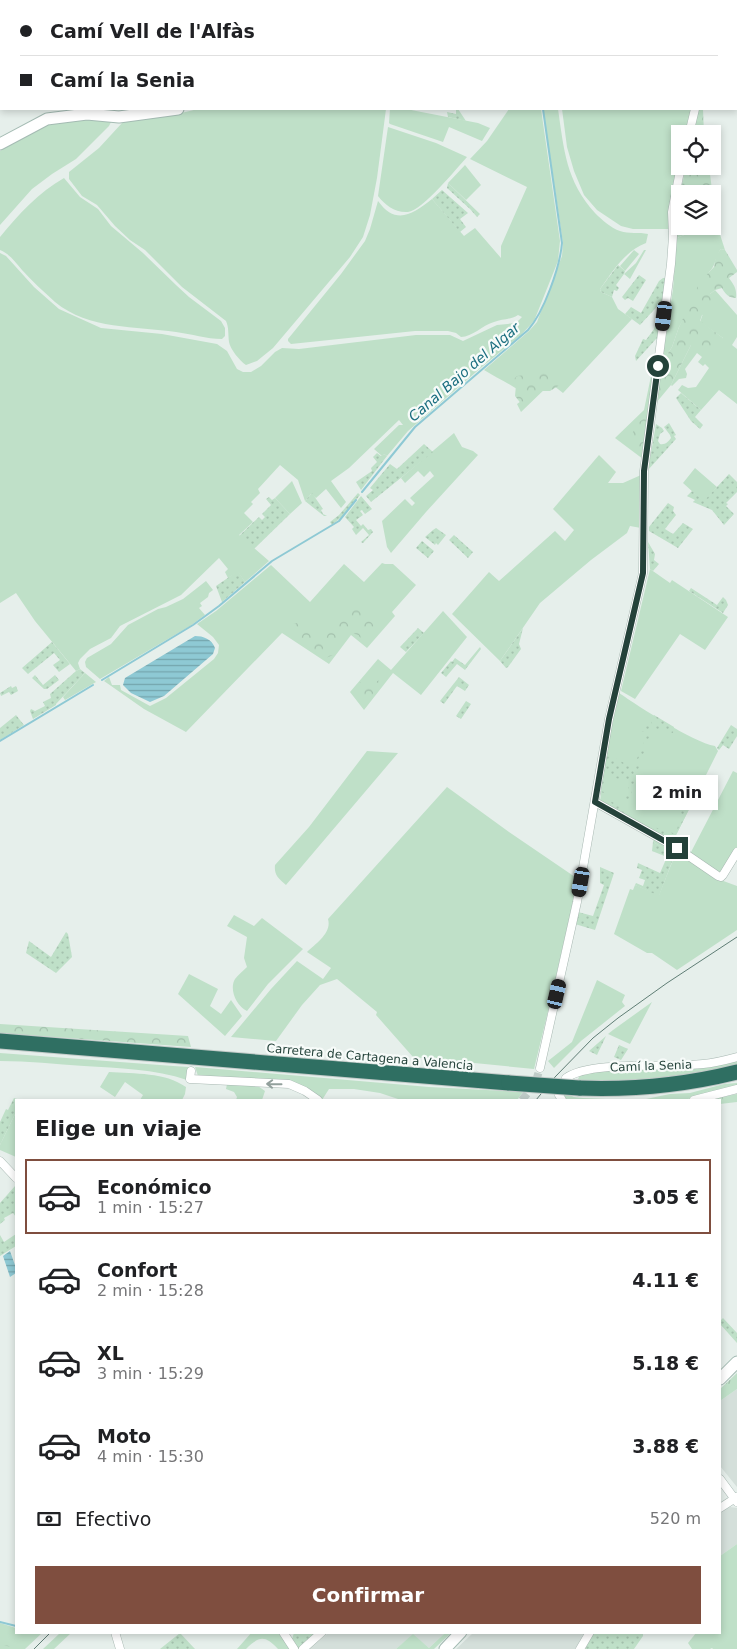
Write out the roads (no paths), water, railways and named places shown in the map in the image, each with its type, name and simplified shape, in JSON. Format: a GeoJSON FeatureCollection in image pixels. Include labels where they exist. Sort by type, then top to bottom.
{"type":"FeatureCollection","features":[{"type":"Feature","properties":{"kind":"highway","name":"Carretera de Cartagena a Valencia"},"geometry":{"type":"LineString","coordinates":[[0,1041],[579,1088],[642,1087],[703,1080],[737,1072]]}},
{"type":"Feature","properties":{"kind":"street"},"geometry":{"type":"LineString","coordinates":[[0,144],[47,119],[87,114],[119,117],[171,110]]}},
{"type":"Feature","properties":{"kind":"street"},"geometry":{"type":"LineString","coordinates":[[691,125],[695,110]]}},
{"type":"Feature","properties":{"kind":"street"},"geometry":{"type":"LineString","coordinates":[[540,1068],[577,902],[609,719],[643,573],[644,471],[671,264],[673,202],[679,175]]}},
{"type":"Feature","properties":{"kind":"street"},"geometry":{"type":"LineString","coordinates":[[595,802],[677,848],[721,877],[737,852]]}},
{"type":"Feature","properties":{"kind":"street","name":"Camí la Senia"},"geometry":{"type":"LineString","coordinates":[[566,1078],[574,1072],[585,1070],[621,1066],[704,1064],[737,1057]]}},
{"type":"Feature","properties":{"kind":"street"},"geometry":{"type":"LineString","coordinates":[[190,1075],[289,1084],[305,1091],[317,1099]]}},
{"type":"Feature","properties":{"kind":"street"},"geometry":{"type":"LineString","coordinates":[[698,1099],[737,1089]]}},
{"type":"Feature","properties":{"kind":"street"},"geometry":{"type":"LineString","coordinates":[[0,1161],[15,1177]]}},
{"type":"Feature","properties":{"kind":"street"},"geometry":{"type":"LineString","coordinates":[[721,1378],[737,1362]]}},
{"type":"Feature","properties":{"kind":"street"},"geometry":{"type":"LineString","coordinates":[[721,1480],[736,1499],[721,1507]]}},
{"type":"Feature","properties":{"kind":"street"},"geometry":{"type":"LineString","coordinates":[[116,1634],[120,1649]]}},
{"type":"Feature","properties":{"kind":"street"},"geometry":{"type":"LineString","coordinates":[[284,1634],[294,1649]]}},
{"type":"Feature","properties":{"kind":"street"},"geometry":{"type":"LineString","coordinates":[[303,1649],[320,1634]]}},
{"type":"Feature","properties":{"kind":"street"},"geometry":{"type":"LineString","coordinates":[[445,1649],[459,1634]]}},
{"type":"Feature","properties":{"kind":"street"},"geometry":{"type":"LineString","coordinates":[[580,1649],[589,1634]]}},
{"type":"Feature","properties":{"kind":"water"},"geometry":{"type":"Polygon","coordinates":[[[195,636],[204,637],[212,642],[215,648],[213,654],[164,696],[150,702],[131,693],[123,685],[125,678],[195,636]]]}},
{"type":"Feature","properties":{"kind":"water"},"geometry":{"type":"Polygon","coordinates":[[[10,1251],[15,1265],[15,1274],[10,1277],[3,1256],[10,1251]]]}},
{"type":"Feature","properties":{"kind":"waterway","name":"Canal Bajo del Algar"},"geometry":{"type":"LineString","coordinates":[[362,492],[415,427],[528,330],[540,312],[558,264],[562,243],[543,110]]}},
{"type":"Feature","properties":{"kind":"waterway","name":"Canal Bajo del Algar"},"geometry":{"type":"LineString","coordinates":[[102,680],[193,625],[219,606],[272,561],[339,521],[356,500]]}},
{"type":"Feature","properties":{"kind":"waterway","name":"Canal Bajo del Algar"},"geometry":{"type":"LineString","coordinates":[[0,741],[93,685]]}},
{"type":"Feature","properties":{"kind":"waterway"},"geometry":{"type":"LineString","coordinates":[[0,1622],[15,1626]]}},
{"type":"Feature","properties":{"kind":"tunnel"},"geometry":{"type":"LineString","coordinates":[[523,1099],[535,1084],[540,1068]]}},
{"type":"Feature","properties":{"kind":"tram line"},"geometry":{"type":"LineString","coordinates":[[537,1099],[555,1077],[593,1038],[667,983],[737,937]]}},
{"type":"Feature","properties":{"kind":"tram line"},"geometry":{"type":"LineString","coordinates":[[34,1649],[49,1634]]}}]}
